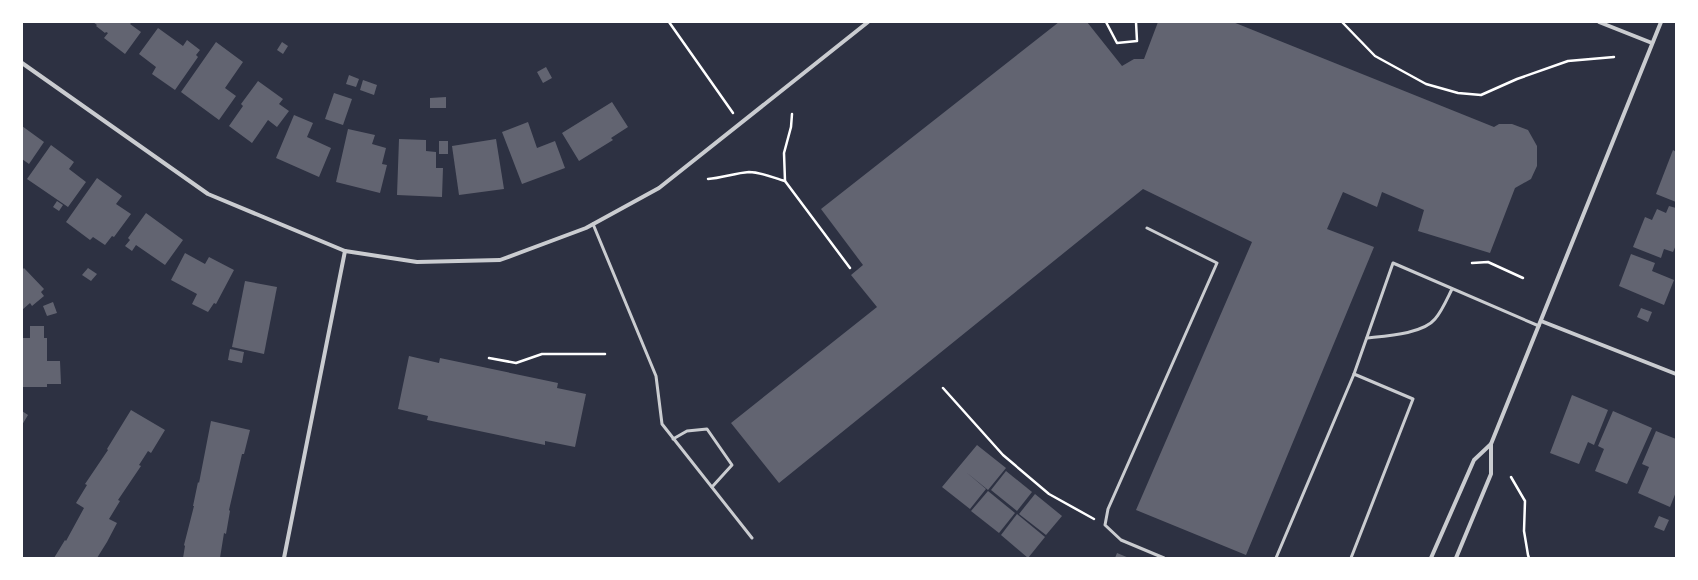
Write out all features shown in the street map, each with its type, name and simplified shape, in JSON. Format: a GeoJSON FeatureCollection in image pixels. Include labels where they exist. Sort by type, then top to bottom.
{"type":"FeatureCollection","features":[{"type":"Feature","properties":{"kind":"street"},"geometry":{"type":"LineString","coordinates":[[22,63],[208,194],[345,251],[417,262],[500,260],[594,224],[659,188],[868,22]]}},
{"type":"Feature","properties":{"kind":"street"},"geometry":{"type":"LineString","coordinates":[[1599,22],[1652,43]]}},
{"type":"Feature","properties":{"kind":"street"},"geometry":{"type":"LineString","coordinates":[[1456,558],[1491,474],[1492,444],[1661,22]]}},
{"type":"Feature","properties":{"kind":"street"},"geometry":{"type":"LineString","coordinates":[[284,558],[345,251]]}},
{"type":"Feature","properties":{"kind":"street"},"geometry":{"type":"LineString","coordinates":[[1541,321],[1676,374]]}},
{"type":"Feature","properties":{"kind":"street"},"geometry":{"type":"LineString","coordinates":[[1431,558],[1474,460],[1492,444]]}},
{"type":"Feature","properties":{"kind":"lane"},"geometry":{"type":"LineString","coordinates":[[594,224],[656,376],[662,424],[752,538]]}},
{"type":"Feature","properties":{"kind":"lane"},"geometry":{"type":"LineString","coordinates":[[1147,228],[1217,263],[1108,509],[1105,525],[1121,540],[1164,558]]}},
{"type":"Feature","properties":{"kind":"lane"},"geometry":{"type":"LineString","coordinates":[[1276,558],[1354,374],[1393,263],[1539,326]]}},
{"type":"Feature","properties":{"kind":"lane"},"geometry":{"type":"LineString","coordinates":[[1367,338],[1407,333],[1434,321],[1452,289]]}},
{"type":"Feature","properties":{"kind":"lane"},"geometry":{"type":"LineString","coordinates":[[1351,558],[1413,399],[1354,374]]}},
{"type":"Feature","properties":{"kind":"lane"},"geometry":{"type":"LineString","coordinates":[[673,439],[687,431],[707,429],[732,465],[712,487]]}},
{"type":"Feature","properties":{"kind":"path"},"geometry":{"type":"LineString","coordinates":[[669,22],[740,123]]}},
{"type":"Feature","properties":{"kind":"path"},"geometry":{"type":"LineString","coordinates":[[1106,22],[1117,43],[1136,41],[1136,22]]}},
{"type":"Feature","properties":{"kind":"path"},"geometry":{"type":"LineString","coordinates":[[1342,22],[1375,56],[1426,84],[1458,93],[1481,95],[1517,79],[1568,61],[1614,57]]}},
{"type":"Feature","properties":{"kind":"path"},"geometry":{"type":"LineString","coordinates":[[792,114],[791,127],[784,153],[786,181],[850,268]]}},
{"type":"Feature","properties":{"kind":"path"},"geometry":{"type":"LineString","coordinates":[[708,179],[749,172],[764,174],[786,181]]}},
{"type":"Feature","properties":{"kind":"path"},"geometry":{"type":"LineString","coordinates":[[1472,263],[1488,262],[1523,278]]}},
{"type":"Feature","properties":{"kind":"path"},"geometry":{"type":"LineString","coordinates":[[489,358],[516,363],[542,354],[605,354]]}},
{"type":"Feature","properties":{"kind":"path"},"geometry":{"type":"LineString","coordinates":[[942,388],[1003,454],[1049,494],[1105,525]]}},
{"type":"Feature","properties":{"kind":"path"},"geometry":{"type":"LineString","coordinates":[[1511,477],[1525,501],[1524,532],[1528,555],[1530,558]]}},
{"type":"Feature","properties":{"kind":"building"},"geometry":{"type":"Polygon","coordinates":[[[93,22],[132,22],[130,24],[141,32],[125,54],[104,38],[108,33],[105,33],[93,22]]]}},
{"type":"Feature","properties":{"kind":"building"},"geometry":{"type":"Polygon","coordinates":[[[1059,22],[1087,22],[1122,66],[1134,59],[1144,59],[1158,22],[1233,22],[1494,127],[1499,124],[1512,124],[1528,130],[1537,146],[1537,166],[1531,179],[1515,188],[1490,253],[1418,231],[1424,210],[1382,192],[1377,207],[1343,192],[1327,229],[1374,247],[1246,555],[1136,510],[1252,242],[1143,189],[779,483],[731,423],[877,307],[851,275],[863,265],[821,209],[1059,22]]]}},
{"type":"Feature","properties":{"kind":"building"},"geometry":{"type":"Polygon","coordinates":[[[158,28],[183,46],[187,40],[200,50],[196,55],[198,57],[175,90],[152,74],[156,67],[139,54],[158,28]]]}},
{"type":"Feature","properties":{"kind":"building"},"geometry":{"type":"Polygon","coordinates":[[[216,42],[243,62],[225,88],[236,96],[219,120],[181,92],[216,42]]]}},
{"type":"Feature","properties":{"kind":"building"},"geometry":{"type":"Polygon","coordinates":[[[282,42],[288,46],[283,54],[277,50],[282,42]]]}},
{"type":"Feature","properties":{"kind":"building"},"geometry":{"type":"Polygon","coordinates":[[[546,67],[552,78],[543,83],[537,72],[546,67]]]}},
{"type":"Feature","properties":{"kind":"building"},"geometry":{"type":"Polygon","coordinates":[[[349,75],[359,79],[356,87],[346,84],[349,75]]]}},
{"type":"Feature","properties":{"kind":"building"},"geometry":{"type":"Polygon","coordinates":[[[363,80],[377,85],[374,95],[360,90],[363,80]]]}},
{"type":"Feature","properties":{"kind":"building"},"geometry":{"type":"Polygon","coordinates":[[[258,81],[283,99],[279,104],[289,111],[277,127],[268,120],[252,143],[229,126],[243,106],[241,104],[258,81]]]}},
{"type":"Feature","properties":{"kind":"building"},"geometry":{"type":"Polygon","coordinates":[[[334,93],[352,99],[343,125],[325,119],[334,93]]]}},
{"type":"Feature","properties":{"kind":"building"},"geometry":{"type":"Polygon","coordinates":[[[446,97],[446,108],[430,108],[430,98],[446,97]]]}},
{"type":"Feature","properties":{"kind":"building"},"geometry":{"type":"Polygon","coordinates":[[[612,102],[628,127],[611,138],[613,140],[579,161],[562,133],[612,102]]]}},
{"type":"Feature","properties":{"kind":"building"},"geometry":{"type":"Polygon","coordinates":[[[294,115],[313,123],[307,137],[331,148],[319,177],[276,158],[294,115]]]}},
{"type":"Feature","properties":{"kind":"building"},"geometry":{"type":"Polygon","coordinates":[[[528,122],[537,148],[555,141],[565,168],[522,184],[502,132],[528,122]]]}},
{"type":"Feature","properties":{"kind":"building"},"geometry":{"type":"Polygon","coordinates":[[[22,126],[44,142],[29,164],[22,159],[22,126]]]}},
{"type":"Feature","properties":{"kind":"building"},"geometry":{"type":"Polygon","coordinates":[[[348,129],[375,135],[372,144],[386,148],[382,164],[387,165],[380,193],[336,182],[348,129]]]}},
{"type":"Feature","properties":{"kind":"building"},"geometry":{"type":"Polygon","coordinates":[[[399,139],[426,140],[426,151],[436,152],[436,168],[443,168],[442,197],[397,195],[399,139]]]}},
{"type":"Feature","properties":{"kind":"building"},"geometry":{"type":"Polygon","coordinates":[[[496,139],[504,189],[459,195],[452,146],[496,139]]]}},
{"type":"Feature","properties":{"kind":"building"},"geometry":{"type":"Polygon","coordinates":[[[439,141],[448,141],[448,154],[439,154],[439,141]]]}},
{"type":"Feature","properties":{"kind":"building"},"geometry":{"type":"Polygon","coordinates":[[[51,145],[74,162],[69,169],[86,182],[68,207],[27,179],[51,145]]]}},
{"type":"Feature","properties":{"kind":"building"},"geometry":{"type":"Polygon","coordinates":[[[1673,150],[1676,152],[1676,202],[1656,194],[1673,150]]]}},
{"type":"Feature","properties":{"kind":"building"},"geometry":{"type":"Polygon","coordinates":[[[97,178],[122,196],[116,204],[131,214],[114,237],[112,236],[105,245],[93,237],[90,240],[66,222],[97,178]]]}},
{"type":"Feature","properties":{"kind":"building"},"geometry":{"type":"Polygon","coordinates":[[[57,201],[63,205],[59,211],[53,207],[57,201]]]}},
{"type":"Feature","properties":{"kind":"building"},"geometry":{"type":"Polygon","coordinates":[[[1669,206],[1676,208],[1676,245],[1673,252],[1664,249],[1661,258],[1633,247],[1645,217],[1652,220],[1657,209],[1666,213],[1669,206]]]}},
{"type":"Feature","properties":{"kind":"building"},"geometry":{"type":"Polygon","coordinates":[[[146,213],[183,240],[165,265],[136,245],[132,251],[125,246],[130,240],[128,238],[146,213]]]}},
{"type":"Feature","properties":{"kind":"building"},"geometry":{"type":"Polygon","coordinates":[[[185,253],[205,264],[209,257],[234,270],[216,304],[214,303],[208,312],[192,304],[197,294],[171,280],[185,253]]]}},
{"type":"Feature","properties":{"kind":"building"},"geometry":{"type":"Polygon","coordinates":[[[1631,254],[1655,263],[1652,271],[1674,280],[1664,305],[1619,286],[1631,254]]]}},
{"type":"Feature","properties":{"kind":"building"},"geometry":{"type":"Polygon","coordinates":[[[24,268],[44,289],[41,292],[44,296],[32,306],[30,303],[22,310],[22,270],[24,268]]]}},
{"type":"Feature","properties":{"kind":"building"},"geometry":{"type":"Polygon","coordinates":[[[88,268],[97,274],[91,281],[82,275],[88,268]]]}},
{"type":"Feature","properties":{"kind":"building"},"geometry":{"type":"Polygon","coordinates":[[[245,281],[277,287],[264,354],[232,347],[245,281]]]}},
{"type":"Feature","properties":{"kind":"building"},"geometry":{"type":"Polygon","coordinates":[[[53,302],[57,313],[47,316],[43,306],[53,302]]]}},
{"type":"Feature","properties":{"kind":"building"},"geometry":{"type":"Polygon","coordinates":[[[1641,308],[1652,312],[1648,322],[1637,317],[1641,308]]]}},
{"type":"Feature","properties":{"kind":"building"},"geometry":{"type":"Polygon","coordinates":[[[30,326],[44,326],[44,338],[47,338],[47,361],[60,361],[61,384],[47,384],[47,387],[22,387],[22,338],[30,338],[30,326]]]}},
{"type":"Feature","properties":{"kind":"building"},"geometry":{"type":"Polygon","coordinates":[[[230,349],[244,352],[242,363],[228,360],[230,349]]]}},
{"type":"Feature","properties":{"kind":"building"},"geometry":{"type":"Polygon","coordinates":[[[409,356],[439,363],[440,358],[558,383],[557,388],[586,394],[575,447],[545,441],[545,445],[427,420],[428,416],[398,409],[409,356]]]}},
{"type":"Feature","properties":{"kind":"building"},"geometry":{"type":"Polygon","coordinates":[[[1572,395],[1608,410],[1594,445],[1588,442],[1579,464],[1550,453],[1572,395]]]}},
{"type":"Feature","properties":{"kind":"building"},"geometry":{"type":"Polygon","coordinates":[[[131,410],[165,430],[151,453],[148,451],[139,465],[141,466],[118,500],[120,501],[109,519],[117,523],[97,558],[54,558],[65,540],[66,541],[84,508],[76,503],[87,485],[85,484],[108,450],[107,449],[131,410]]]}},
{"type":"Feature","properties":{"kind":"building"},"geometry":{"type":"Polygon","coordinates":[[[22,411],[28,415],[22,425],[22,411]]]}},
{"type":"Feature","properties":{"kind":"building"},"geometry":{"type":"Polygon","coordinates":[[[1613,411],[1652,428],[1627,484],[1595,471],[1604,449],[1598,446],[1613,411]]]}},
{"type":"Feature","properties":{"kind":"building"},"geometry":{"type":"Polygon","coordinates":[[[211,421],[250,430],[244,454],[242,454],[229,510],[226,534],[224,533],[220,558],[183,558],[184,545],[194,506],[211,421]]]}},
{"type":"Feature","properties":{"kind":"building"},"geometry":{"type":"Polygon","coordinates":[[[1656,431],[1676,439],[1676,492],[1670,507],[1638,493],[1649,467],[1642,464],[1656,431]]]}},
{"type":"Feature","properties":{"kind":"building"},"geometry":{"type":"Polygon","coordinates":[[[977,445],[1006,468],[988,490],[966,472],[986,489],[970,509],[942,487],[977,445]]]}},
{"type":"Feature","properties":{"kind":"building"},"geometry":{"type":"Polygon","coordinates":[[[1006,471],[1032,492],[1017,511],[991,490],[1006,471]]]}},
{"type":"Feature","properties":{"kind":"building"},"geometry":{"type":"Polygon","coordinates":[[[988,491],[1015,513],[999,533],[971,511],[988,491]]]}},
{"type":"Feature","properties":{"kind":"building"},"geometry":{"type":"Polygon","coordinates":[[[1035,494],[1062,516],[1046,535],[1019,514],[1035,494]]]}},
{"type":"Feature","properties":{"kind":"building"},"geometry":{"type":"Polygon","coordinates":[[[1017,514],[1045,537],[1028,558],[1001,535],[1017,514]]]}},
{"type":"Feature","properties":{"kind":"building"},"geometry":{"type":"Polygon","coordinates":[[[1659,516],[1669,520],[1664,531],[1654,527],[1659,516]]]}},
{"type":"Feature","properties":{"kind":"building"},"geometry":{"type":"Polygon","coordinates":[[[1117,553],[1129,558],[1115,558],[1117,553]]]}}]}
